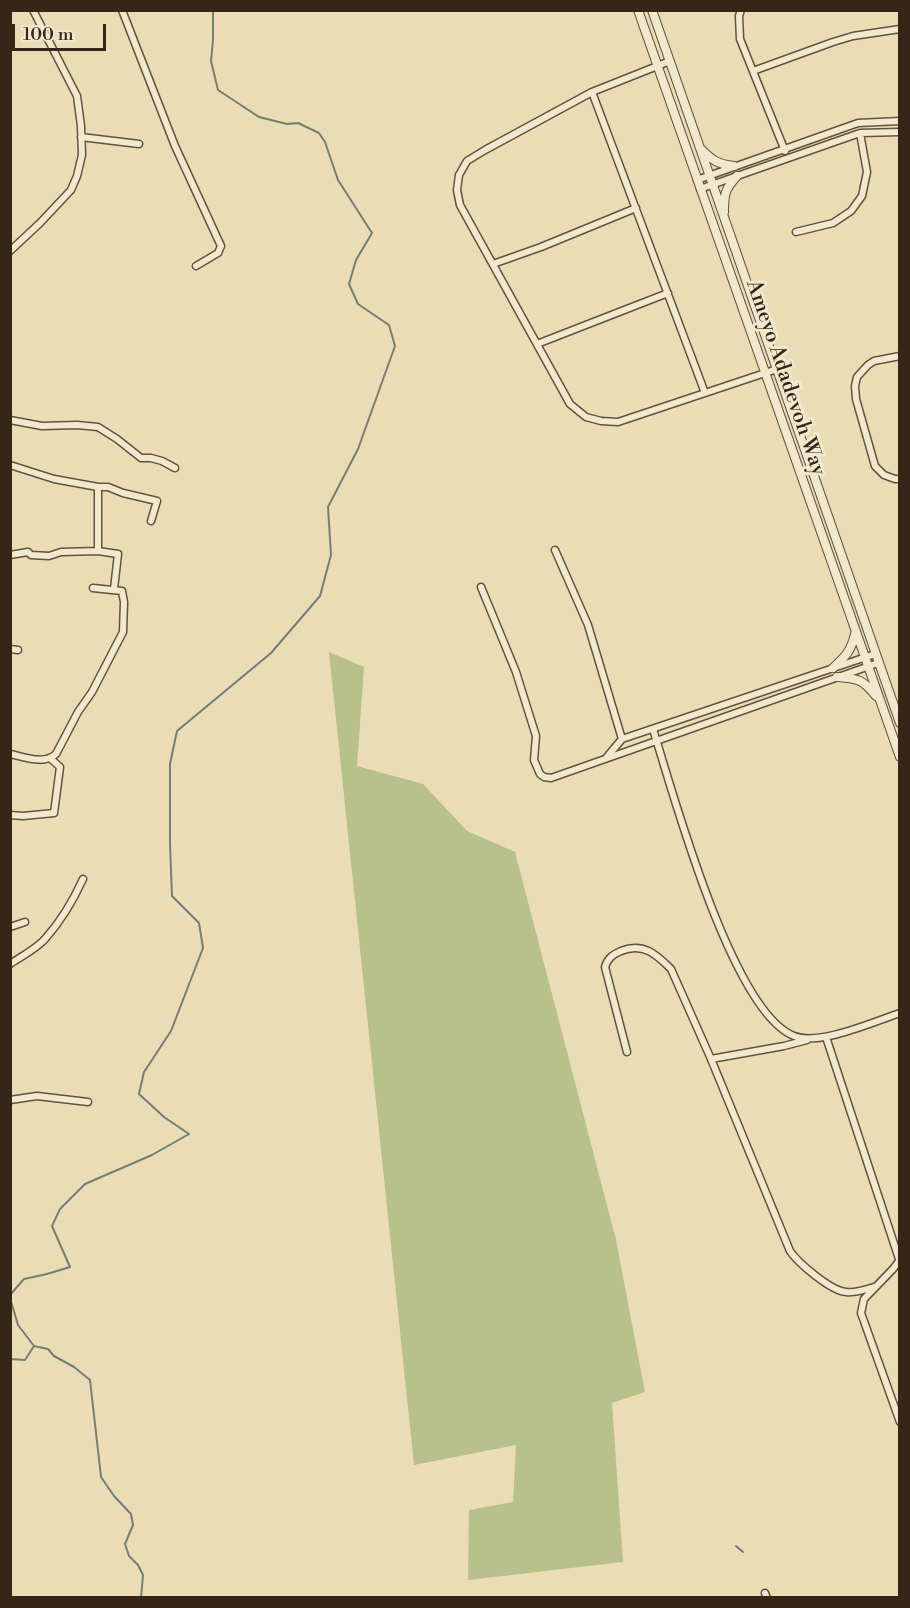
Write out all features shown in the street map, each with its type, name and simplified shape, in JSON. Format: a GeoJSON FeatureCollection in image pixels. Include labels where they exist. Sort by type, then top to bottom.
{"type":"FeatureCollection","features":[{"type":"Feature","properties":{"kind":"street"},"geometry":{"type":"LineString","coordinates":[[10,251],[71,190],[82,155],[77,96],[33,10]]}},
{"type":"Feature","properties":{"kind":"street"},"geometry":{"type":"LineString","coordinates":[[122,10],[175,146],[221,246],[218,253],[196,266]]}},
{"type":"Feature","properties":{"kind":"street","name":"Ameyo Adadevoh Way"},"geometry":{"type":"LineString","coordinates":[[638,10],[900,757]]}},
{"type":"Feature","properties":{"kind":"street","name":"Ameyo Adadevoh Way"},"geometry":{"type":"LineString","coordinates":[[652,10],[900,723]]}},
{"type":"Feature","properties":{"kind":"street"},"geometry":{"type":"LineString","coordinates":[[741,10],[740,39],[787,158]]}},
{"type":"Feature","properties":{"kind":"street"},"geometry":{"type":"LineString","coordinates":[[753,71],[832,42],[900,29]]}},
{"type":"Feature","properties":{"kind":"street"},"geometry":{"type":"LineString","coordinates":[[670,61],[592,92],[466,161],[459,175],[457,190],[460,205],[570,404],[586,417],[618,422],[777,369]]}},
{"type":"Feature","properties":{"kind":"street"},"geometry":{"type":"LineString","coordinates":[[592,92],[705,393]]}},
{"type":"Feature","properties":{"kind":"street"},"geometry":{"type":"LineString","coordinates":[[697,180],[858,123],[900,121]]}},
{"type":"Feature","properties":{"kind":"street"},"geometry":{"type":"LineString","coordinates":[[700,189],[860,133],[900,132]]}},
{"type":"Feature","properties":{"kind":"street"},"geometry":{"type":"LineString","coordinates":[[796,232],[833,223],[851,211],[862,196],[867,172],[860,133]]}},
{"type":"Feature","properties":{"kind":"street"},"geometry":{"type":"LineString","coordinates":[[81,137],[139,144]]}},
{"type":"Feature","properties":{"kind":"street"},"geometry":{"type":"LineString","coordinates":[[700,149],[719,164],[734,166]]}},
{"type":"Feature","properties":{"kind":"street"},"geometry":{"type":"LineString","coordinates":[[724,219],[724,196],[728,186],[737,176]]}},
{"type":"Feature","properties":{"kind":"street"},"geometry":{"type":"LineString","coordinates":[[493,264],[636,208]]}},
{"type":"Feature","properties":{"kind":"street"},"geometry":{"type":"LineString","coordinates":[[537,344],[668,293]]}},
{"type":"Feature","properties":{"kind":"street"},"geometry":{"type":"LineString","coordinates":[[900,356],[874,361],[857,377],[855,386],[856,399],[875,466],[884,475],[900,479]]}},
{"type":"Feature","properties":{"kind":"street"},"geometry":{"type":"LineString","coordinates":[[10,420],[42,426],[61,424],[98,428],[117,439],[141,458],[162,461],[175,468]]}},
{"type":"Feature","properties":{"kind":"street"},"geometry":{"type":"LineString","coordinates":[[10,465],[54,479],[108,487],[157,501],[151,521]]}},
{"type":"Feature","properties":{"kind":"street"},"geometry":{"type":"LineString","coordinates":[[98,487],[98,551]]}},
{"type":"Feature","properties":{"kind":"street"},"geometry":{"type":"LineString","coordinates":[[555,550],[588,625],[622,739]]}},
{"type":"Feature","properties":{"kind":"street"},"geometry":{"type":"LineString","coordinates":[[10,555],[28,552],[31,555],[49,556],[61,552],[98,551],[118,554],[114,589]]}},
{"type":"Feature","properties":{"kind":"street"},"geometry":{"type":"LineString","coordinates":[[481,587],[516,672],[536,736],[534,760],[540,774],[544,777],[550,778],[606,759],[878,663]]}},
{"type":"Feature","properties":{"kind":"street"},"geometry":{"type":"LineString","coordinates":[[10,754],[43,760],[51,759],[56,754],[123,632],[122,591],[93,588]]}},
{"type":"Feature","properties":{"kind":"street"},"geometry":{"type":"LineString","coordinates":[[833,668],[847,656],[856,632]]}},
{"type":"Feature","properties":{"kind":"street"},"geometry":{"type":"LineString","coordinates":[[606,759],[622,739],[875,654]]}},
{"type":"Feature","properties":{"kind":"street"},"geometry":{"type":"LineString","coordinates":[[837,677],[856,679],[867,685],[880,701]]}},
{"type":"Feature","properties":{"kind":"street"},"geometry":{"type":"LineString","coordinates":[[653,729],[702,885],[734,959],[765,1012],[782,1029],[810,1040]]}},
{"type":"Feature","properties":{"kind":"street"},"geometry":{"type":"LineString","coordinates":[[10,815],[54,813],[60,767],[51,759]]}},
{"type":"Feature","properties":{"kind":"street"},"geometry":{"type":"LineString","coordinates":[[10,964],[45,940],[68,910],[83,879]]}},
{"type":"Feature","properties":{"kind":"street"},"geometry":{"type":"LineString","coordinates":[[10,927],[25,922]]}},
{"type":"Feature","properties":{"kind":"street"},"geometry":{"type":"LineString","coordinates":[[627,1052],[605,967],[612,955],[630,947],[644,948],[660,958],[671,969],[711,1059],[789,1251],[794,1258],[834,1289],[853,1293],[874,1287]]}},
{"type":"Feature","properties":{"kind":"street"},"geometry":{"type":"LineString","coordinates":[[711,1059],[784,1047],[826,1037],[900,1013]]}},
{"type":"Feature","properties":{"kind":"street"},"geometry":{"type":"LineString","coordinates":[[826,1037],[899,1261],[864,1299],[861,1313],[900,1422]]}},
{"type":"Feature","properties":{"kind":"street"},"geometry":{"type":"LineString","coordinates":[[10,1100],[37,1096],[88,1102]]}},
{"type":"Feature","properties":{"kind":"green space"},"geometry":{"type":"Polygon","coordinates":[[[329,652],[364,667],[357,766],[423,784],[467,831],[515,852],[616,1240],[645,1392],[612,1403],[623,1562],[468,1580],[469,1510],[513,1502],[516,1445],[414,1465],[329,652]]]}},
{"type":"Feature","properties":{"kind":"waterway"},"geometry":{"type":"LineString","coordinates":[[10,1295],[24,1279],[70,1267],[52,1226],[60,1209],[85,1184],[152,1155],[189,1134],[164,1117],[139,1094],[144,1072],[171,1031],[203,948],[199,923],[172,896],[170,764],[177,731],[271,653],[320,596],[331,555],[328,507],[358,449],[395,346],[389,325],[358,304],[349,284],[356,260],[372,233],[338,180],[325,142],[319,133],[298,123],[287,124],[259,117],[218,90],[211,61],[213,10]]}},
{"type":"Feature","properties":{"kind":"waterway"},"geometry":{"type":"LineString","coordinates":[[10,1298],[18,1325],[34,1346],[25,1360],[10,1359]]}},
{"type":"Feature","properties":{"kind":"waterway"},"geometry":{"type":"LineString","coordinates":[[34,1346],[48,1349],[54,1356],[74,1367],[90,1380],[101,1477],[114,1496],[131,1514],[133,1525],[125,1544],[129,1556],[138,1565],[143,1575],[141,1598]]}},
{"type":"Feature","properties":{"kind":"waterway"},"geometry":{"type":"LineString","coordinates":[[736,1546],[743,1552]]}}]}
